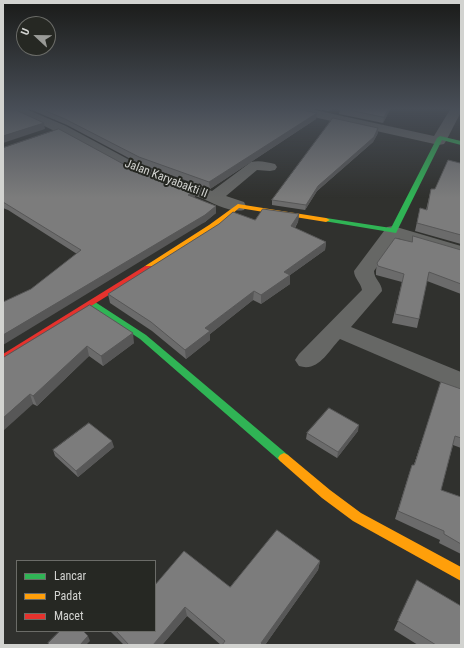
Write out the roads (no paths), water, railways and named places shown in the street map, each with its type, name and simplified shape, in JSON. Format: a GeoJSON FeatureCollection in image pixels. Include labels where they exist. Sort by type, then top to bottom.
{"type":"FeatureCollection","features":[{"type":"Feature","properties":{"kind":"street","name":"Jalan Karyabakti II"},"geometry":{"type":"LineString","coordinates":[[80,138],[134,168],[238,206]]}},
{"type":"Feature","properties":{"kind":"street"},"geometry":{"type":"LineString","coordinates":[[432,138],[461,143]]}},
{"type":"Feature","properties":{"kind":"street"},"geometry":{"type":"LineString","coordinates":[[307,360],[372,290],[372,287],[364,275],[364,271],[393,231],[440,140]]}},
{"type":"Feature","properties":{"kind":"street"},"geometry":{"type":"LineString","coordinates":[[214,198],[252,167],[256,165],[270,167]]}},
{"type":"Feature","properties":{"kind":"street"},"geometry":{"type":"LineString","coordinates":[[3,358],[212,227],[238,206],[393,231],[461,252]]}},
{"type":"Feature","properties":{"kind":"street"},"geometry":{"type":"LineString","coordinates":[[92,303],[143,336],[326,494],[351,512],[397,540],[461,574]]}},
{"type":"Feature","properties":{"kind":"street"},"geometry":{"type":"LineString","coordinates":[[336,329],[461,382]]}}]}
